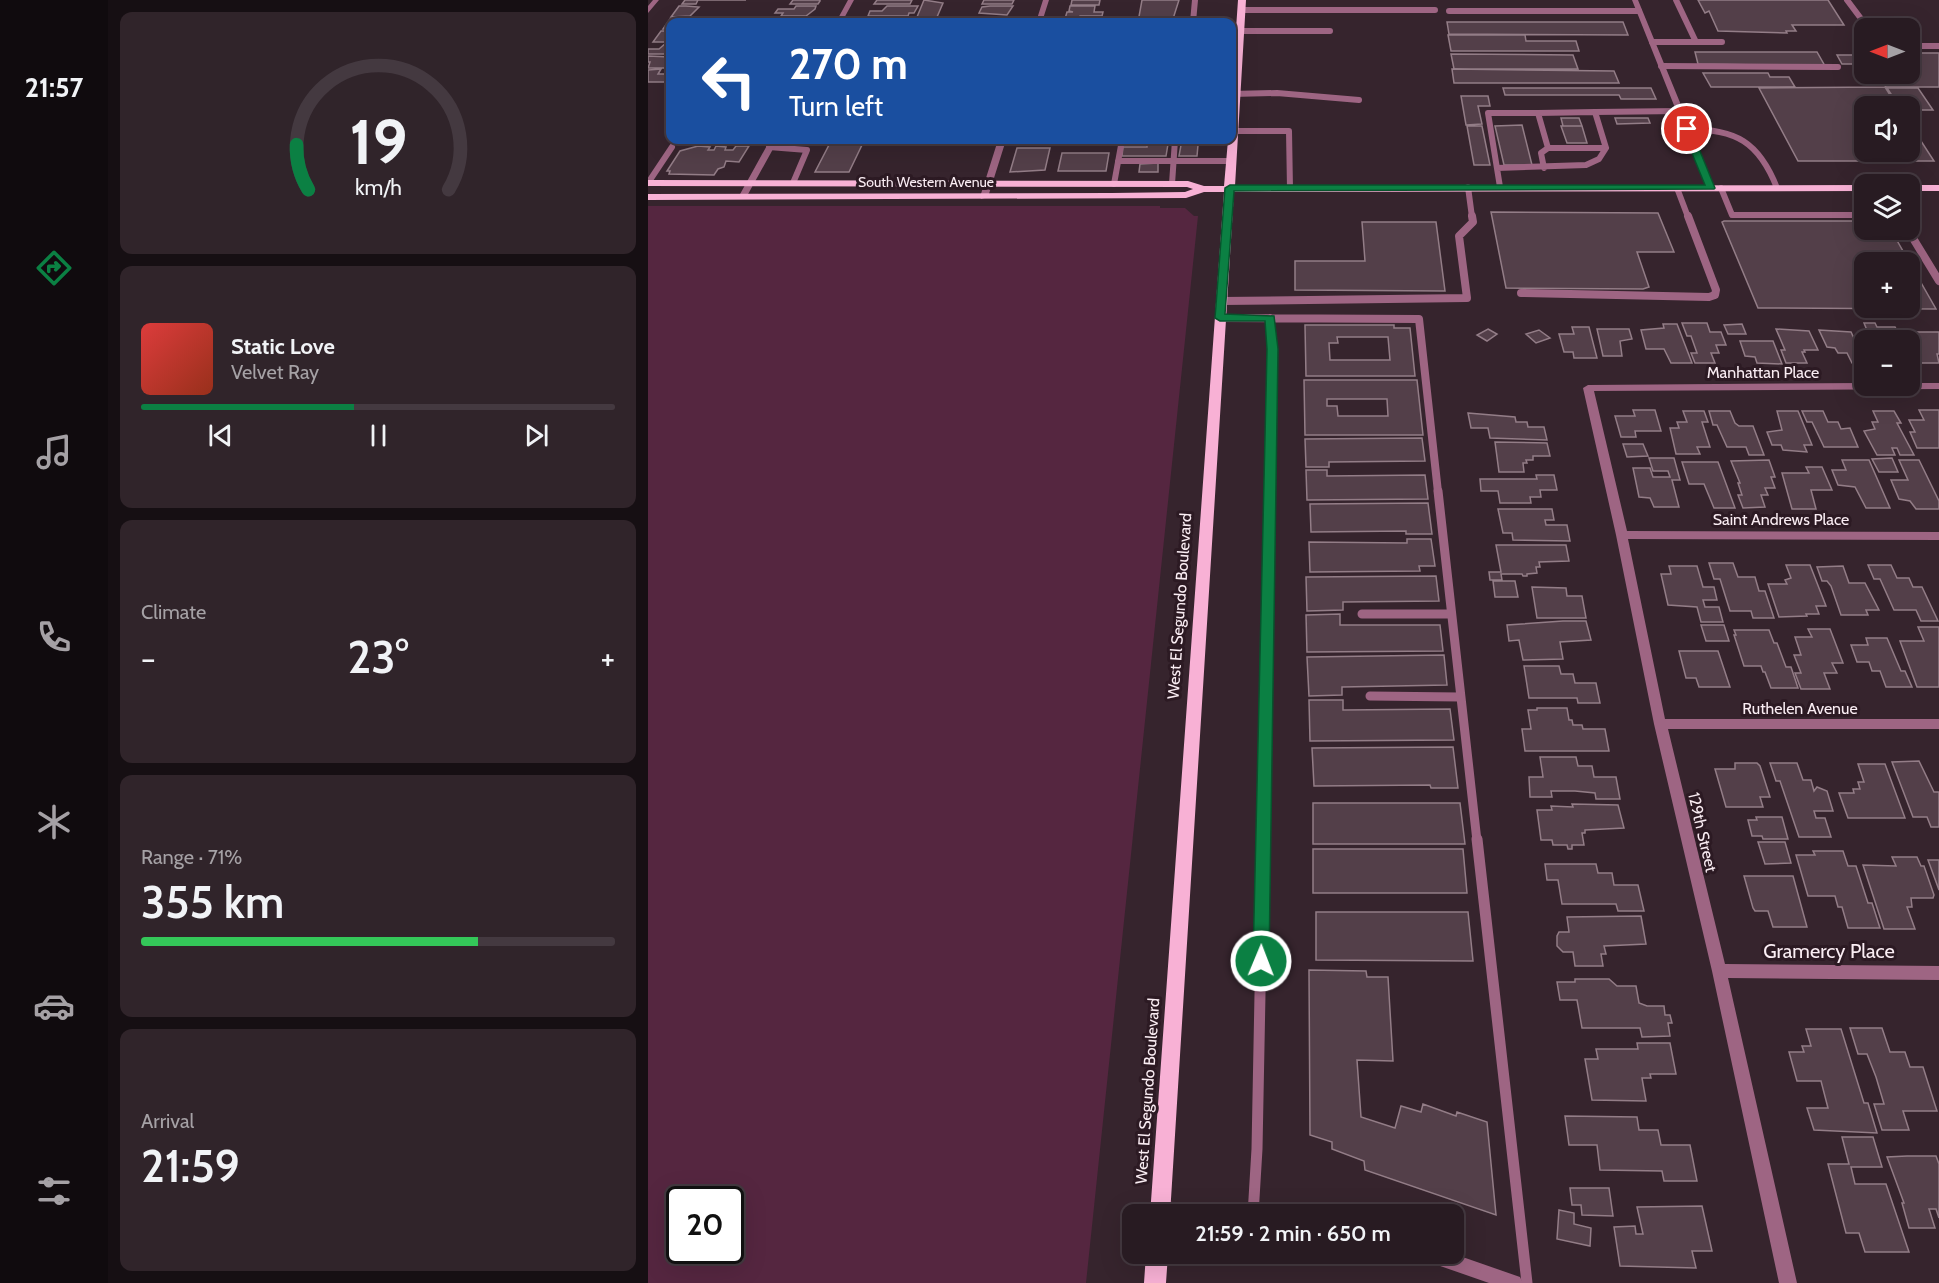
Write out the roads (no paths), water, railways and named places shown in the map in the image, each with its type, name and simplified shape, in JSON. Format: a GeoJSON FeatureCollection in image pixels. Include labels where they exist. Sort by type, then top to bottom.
{"type":"FeatureCollection","features":[{"type":"Feature","properties":{"kind":"main road","name":"West El Segundo Boulevard"},"geometry":{"type":"LineString","coordinates":[[1236,54],[1241,5]]}},
{"type":"Feature","properties":{"kind":"main road","name":"West El Segundo Boulevard"},"geometry":{"type":"LineString","coordinates":[[1161,1204],[1233,144]]}},
{"type":"Feature","properties":{"kind":"main road","name":"South Western Avenue"},"geometry":{"type":"LineString","coordinates":[[648,183],[1188,184],[1203,189]]}},
{"type":"Feature","properties":{"kind":"main road","name":"South Western Avenue"},"geometry":{"type":"LineString","coordinates":[[648,196],[1186,195],[1203,189],[1230,188],[1854,188]]}},
{"type":"Feature","properties":{"kind":"main road"},"geometry":{"type":"LineString","coordinates":[[1920,188],[1939,188]]}},
{"type":"Feature","properties":{"kind":"main road"},"geometry":{"type":"LineString","coordinates":[[1155,1283],[1156,1264]]}},
{"type":"Feature","properties":{"kind":"street"},"geometry":{"type":"LineString","coordinates":[[648,10],[656,0]]}},
{"type":"Feature","properties":{"kind":"street"},"geometry":{"type":"LineString","coordinates":[[841,18],[851,0]]}},
{"type":"Feature","properties":{"kind":"street"},"geometry":{"type":"LineString","coordinates":[[1040,18],[1046,0]]}},
{"type":"Feature","properties":{"kind":"street"},"geometry":{"type":"LineString","coordinates":[[1635,0],[1687,129],[1716,188]]}},
{"type":"Feature","properties":{"kind":"street"},"geometry":{"type":"LineString","coordinates":[[743,196],[770,144]]}},
{"type":"Feature","properties":{"kind":"street"},"geometry":{"type":"LineString","coordinates":[[984,197],[1001,144]]}},
{"type":"Feature","properties":{"kind":"street","name":"Manhattan Place"},"geometry":{"type":"LineString","coordinates":[[1588,388],[1939,386]]}},
{"type":"Feature","properties":{"kind":"street","name":"129th Street"},"geometry":{"type":"LineString","coordinates":[[1588,388],[1622,535],[1660,724],[1719,971],[1788,1283]]}},
{"type":"Feature","properties":{"kind":"street","name":"Saint Andrews Place"},"geometry":{"type":"LineString","coordinates":[[1622,535],[1939,536]]}},
{"type":"Feature","properties":{"kind":"street","name":"Ruthelen Avenue"},"geometry":{"type":"LineString","coordinates":[[1660,724],[1939,724]]}},
{"type":"Feature","properties":{"kind":"street","name":"Gramercy Place"},"geometry":{"type":"LineString","coordinates":[[1719,971],[1939,973]]}},
{"type":"Feature","properties":{"kind":"street"},"geometry":{"type":"LineString","coordinates":[[1458,1264],[1514,1283]]}},
{"type":"Feature","properties":{"kind":"lane"},"geometry":{"type":"LineString","coordinates":[[1193,18],[1195,0]]}},
{"type":"Feature","properties":{"kind":"lane"},"geometry":{"type":"LineString","coordinates":[[1676,0],[1696,42]]}},
{"type":"Feature","properties":{"kind":"lane"},"geometry":{"type":"LineString","coordinates":[[1847,0],[1860,18]]}},
{"type":"Feature","properties":{"kind":"lane"},"geometry":{"type":"LineString","coordinates":[[1241,5],[1436,10]]}},
{"type":"Feature","properties":{"kind":"lane"},"geometry":{"type":"LineString","coordinates":[[1449,11],[1639,11]]}},
{"type":"Feature","properties":{"kind":"lane"},"geometry":{"type":"LineString","coordinates":[[1240,31],[1330,31]]}},
{"type":"Feature","properties":{"kind":"lane"},"geometry":{"type":"LineString","coordinates":[[1652,42],[1722,42]]}},
{"type":"Feature","properties":{"kind":"lane"},"geometry":{"type":"LineString","coordinates":[[1920,46],[1939,46]]}},
{"type":"Feature","properties":{"kind":"lane"},"geometry":{"type":"LineString","coordinates":[[1662,66],[1838,67]]}},
{"type":"Feature","properties":{"kind":"lane"},"geometry":{"type":"LineString","coordinates":[[1236,94],[1277,93],[1359,100]]}},
{"type":"Feature","properties":{"kind":"lane"},"geometry":{"type":"LineString","coordinates":[[1500,187],[1488,113],[1680,111]]}},
{"type":"Feature","properties":{"kind":"lane"},"geometry":{"type":"LineString","coordinates":[[1497,168],[1586,165],[1599,159],[1606,148],[1595,112]]}},
{"type":"Feature","properties":{"kind":"lane"},"geometry":{"type":"LineString","coordinates":[[1538,113],[1548,148]]}},
{"type":"Feature","properties":{"kind":"lane"},"geometry":{"type":"LineString","coordinates":[[1687,129],[1713,128],[1740,137],[1763,158],[1778,188]]}},
{"type":"Feature","properties":{"kind":"lane"},"geometry":{"type":"LineString","coordinates":[[1236,137],[1289,131],[1290,189]]}},
{"type":"Feature","properties":{"kind":"lane"},"geometry":{"type":"LineString","coordinates":[[776,144],[807,150],[793,183]]}},
{"type":"Feature","properties":{"kind":"lane"},"geometry":{"type":"LineString","coordinates":[[1114,184],[1121,144]]}},
{"type":"Feature","properties":{"kind":"lane"},"geometry":{"type":"LineString","coordinates":[[1172,184],[1175,144]]}},
{"type":"Feature","properties":{"kind":"lane"},"geometry":{"type":"LineString","coordinates":[[648,183],[672,147]]}},
{"type":"Feature","properties":{"kind":"lane"},"geometry":{"type":"LineString","coordinates":[[1544,168],[1541,153],[1548,148],[1606,148]]}},
{"type":"Feature","properties":{"kind":"lane"},"geometry":{"type":"LineString","coordinates":[[1118,161],[1232,161]]}},
{"type":"Feature","properties":{"kind":"lane"},"geometry":{"type":"LineString","coordinates":[[1222,301],[1467,298],[1459,236],[1473,222],[1468,187]]}},
{"type":"Feature","properties":{"kind":"lane"},"geometry":{"type":"LineString","coordinates":[[1521,293],[1709,297],[1715,295],[1716,290],[1677,188]]}},
{"type":"Feature","properties":{"kind":"lane"},"geometry":{"type":"LineString","coordinates":[[1716,188],[1732,215],[1854,215]]}},
{"type":"Feature","properties":{"kind":"lane"},"geometry":{"type":"LineString","coordinates":[[1915,240],[1938,276]]}},
{"type":"Feature","properties":{"kind":"lane"},"geometry":{"type":"LineString","coordinates":[[1220,318],[1419,319],[1527,1283]]}},
{"type":"Feature","properties":{"kind":"lane"},"geometry":{"type":"LineString","coordinates":[[1253,1204],[1258,1137],[1272,349],[1270,318]]}},
{"type":"Feature","properties":{"kind":"lane"},"geometry":{"type":"LineString","coordinates":[[1362,614],[1451,614]]}},
{"type":"Feature","properties":{"kind":"lane"},"geometry":{"type":"LineString","coordinates":[[1370,696],[1461,697]]}}]}
